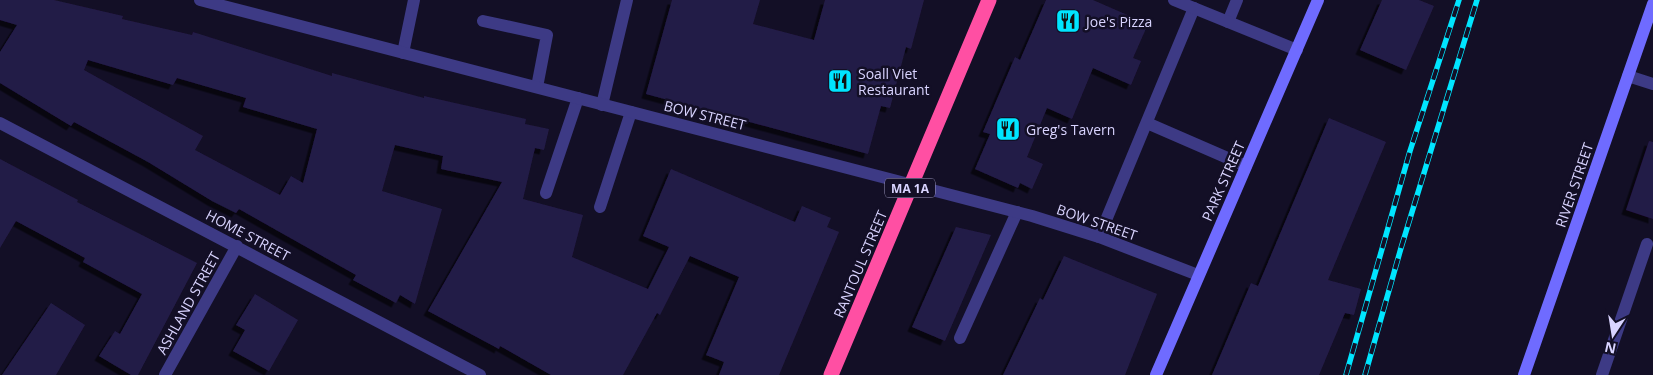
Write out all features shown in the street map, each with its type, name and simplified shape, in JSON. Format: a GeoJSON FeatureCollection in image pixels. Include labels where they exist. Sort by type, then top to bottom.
{"type":"FeatureCollection","features":[{"type":"Feature","properties":{"kind":"highway","name":"RANTOUL STREET"},"geometry":{"type":"LineString","coordinates":[[831,375],[989,0]]}},
{"type":"Feature","properties":{"kind":"street","name":"BOW STREET"},"geometry":{"type":"LineString","coordinates":[[200,0],[602,105],[912,183],[1099,237],[1198,274]]}},
{"type":"Feature","properties":{"kind":"street"},"geometry":{"type":"LineString","coordinates":[[403,53],[414,0]]}},
{"type":"Feature","properties":{"kind":"street"},"geometry":{"type":"LineString","coordinates":[[602,105],[627,0]]}},
{"type":"Feature","properties":{"kind":"street"},"geometry":{"type":"LineString","coordinates":[[1174,0],[1297,50]]}},
{"type":"Feature","properties":{"kind":"street"},"geometry":{"type":"LineString","coordinates":[[1228,22],[1237,0]]}},
{"type":"Feature","properties":{"kind":"street","name":"PARK STREET"},"geometry":{"type":"LineString","coordinates":[[1156,375],[1318,0]]}},
{"type":"Feature","properties":{"kind":"street","name":"RIVER STREET"},"geometry":{"type":"LineString","coordinates":[[1524,375],[1653,4]]}},
{"type":"Feature","properties":{"kind":"street"},"geometry":{"type":"LineString","coordinates":[[1099,237],[1194,8]]}},
{"type":"Feature","properties":{"kind":"street"},"geometry":{"type":"LineString","coordinates":[[484,21],[547,35],[537,87]]}},
{"type":"Feature","properties":{"kind":"street"},"geometry":{"type":"LineString","coordinates":[[1628,76],[1653,84]]}},
{"type":"Feature","properties":{"kind":"street"},"geometry":{"type":"LineString","coordinates":[[546,192],[578,98]]}},
{"type":"Feature","properties":{"kind":"street"},"geometry":{"type":"LineString","coordinates":[[600,208],[631,112]]}},
{"type":"Feature","properties":{"kind":"street","name":"HOME STREET"},"geometry":{"type":"LineString","coordinates":[[0,123],[480,375]]}},
{"type":"Feature","properties":{"kind":"street"},"geometry":{"type":"LineString","coordinates":[[1147,123],[1246,166]]}},
{"type":"Feature","properties":{"kind":"street"},"geometry":{"type":"LineString","coordinates":[[960,338],[1017,212]]}},
{"type":"Feature","properties":{"kind":"street"},"geometry":{"type":"LineString","coordinates":[[1602,375],[1647,244]]}},
{"type":"Feature","properties":{"kind":"street","name":"ASHLAND STREET"},"geometry":{"type":"LineString","coordinates":[[165,375],[237,246]]}},
{"type":"Feature","properties":{"kind":"building"},"geometry":{"type":"Polygon","coordinates":[[[0,0],[54,0],[123,16],[122,19],[192,35],[193,32],[332,76],[332,73],[424,98],[424,96],[526,119],[525,124],[549,129],[544,150],[535,148],[523,199],[583,215],[572,257],[648,289],[669,247],[643,236],[671,169],[795,222],[802,206],[831,218],[827,227],[839,232],[779,375],[719,375],[724,362],[706,355],[739,277],[690,256],[660,315],[657,313],[623,375],[551,375],[500,346],[499,349],[428,311],[502,182],[441,169],[443,156],[395,145],[382,191],[442,209],[415,304],[400,295],[396,303],[353,280],[356,275],[239,209],[236,213],[212,201],[148,162],[74,122],[71,126],[0,83],[0,52],[17,25],[0,20],[0,0]],[[88,60],[84,70],[203,136],[195,150],[280,195],[291,176],[303,183],[317,129],[243,107],[246,98],[177,78],[173,85],[88,60]]]}},
{"type":"Feature","properties":{"kind":"building"},"geometry":{"type":"Polygon","coordinates":[[[672,0],[760,0],[753,24],[814,40],[825,0],[924,0],[911,49],[906,47],[890,108],[881,106],[868,154],[646,94],[672,0]]]}},
{"type":"Feature","properties":{"kind":"building"},"geometry":{"type":"Polygon","coordinates":[[[1046,0],[1093,0],[1148,24],[1133,58],[1141,61],[1131,85],[1093,68],[1072,119],[1047,108],[1027,157],[1043,164],[1032,189],[1020,183],[1018,188],[975,169],[990,134],[983,132],[1015,57],[1020,60],[1046,0]]]}},
{"type":"Feature","properties":{"kind":"building"},"geometry":{"type":"Polygon","coordinates":[[[1382,0],[1419,0],[1434,6],[1406,70],[1360,50],[1382,0]]]}},
{"type":"Feature","properties":{"kind":"building"},"geometry":{"type":"Polygon","coordinates":[[[1329,118],[1386,142],[1328,280],[1361,289],[1354,315],[1345,313],[1319,375],[1212,375],[1251,283],[1258,286],[1329,118]]]}},
{"type":"Feature","properties":{"kind":"building"},"geometry":{"type":"Polygon","coordinates":[[[1649,141],[1653,142],[1653,219],[1626,210],[1649,141]]]}},
{"type":"Feature","properties":{"kind":"building"},"geometry":{"type":"Polygon","coordinates":[[[0,159],[78,200],[77,202],[197,263],[138,375],[131,375],[99,356],[115,331],[120,334],[142,294],[83,262],[85,258],[16,221],[0,248],[0,159]]]}},
{"type":"Feature","properties":{"kind":"building"},"geometry":{"type":"Polygon","coordinates":[[[956,227],[991,235],[945,341],[912,327],[956,227]]]}},
{"type":"Feature","properties":{"kind":"building"},"geometry":{"type":"Polygon","coordinates":[[[1064,256],[1157,294],[1125,375],[1003,375],[1040,298],[1043,300],[1064,256]]]}},
{"type":"Feature","properties":{"kind":"building"},"geometry":{"type":"Polygon","coordinates":[[[255,294],[298,320],[269,371],[233,351],[245,330],[236,325],[255,294]]]}},
{"type":"Feature","properties":{"kind":"building"},"geometry":{"type":"Polygon","coordinates":[[[51,303],[85,325],[56,375],[2,375],[51,303]]]}},
{"type":"Feature","properties":{"kind":"railway"},"geometry":{"type":"LineString","coordinates":[[1346,375],[1410,151],[1459,0]]}},
{"type":"Feature","properties":{"kind":"railway"},"geometry":{"type":"LineString","coordinates":[[1365,375],[1401,248],[1477,0]]}},
{"type":"Feature","properties":{"kind":"place","name":"Joe's Pizza"},"geometry":{"type":"Point","coordinates":[1068,21]}},
{"type":"Feature","properties":{"kind":"place","name":"Soall Viet Restaurant"},"geometry":{"type":"Point","coordinates":[840,81]}},
{"type":"Feature","properties":{"kind":"place","name":"Greg's Tavern"},"geometry":{"type":"Point","coordinates":[1008,129]}}]}
